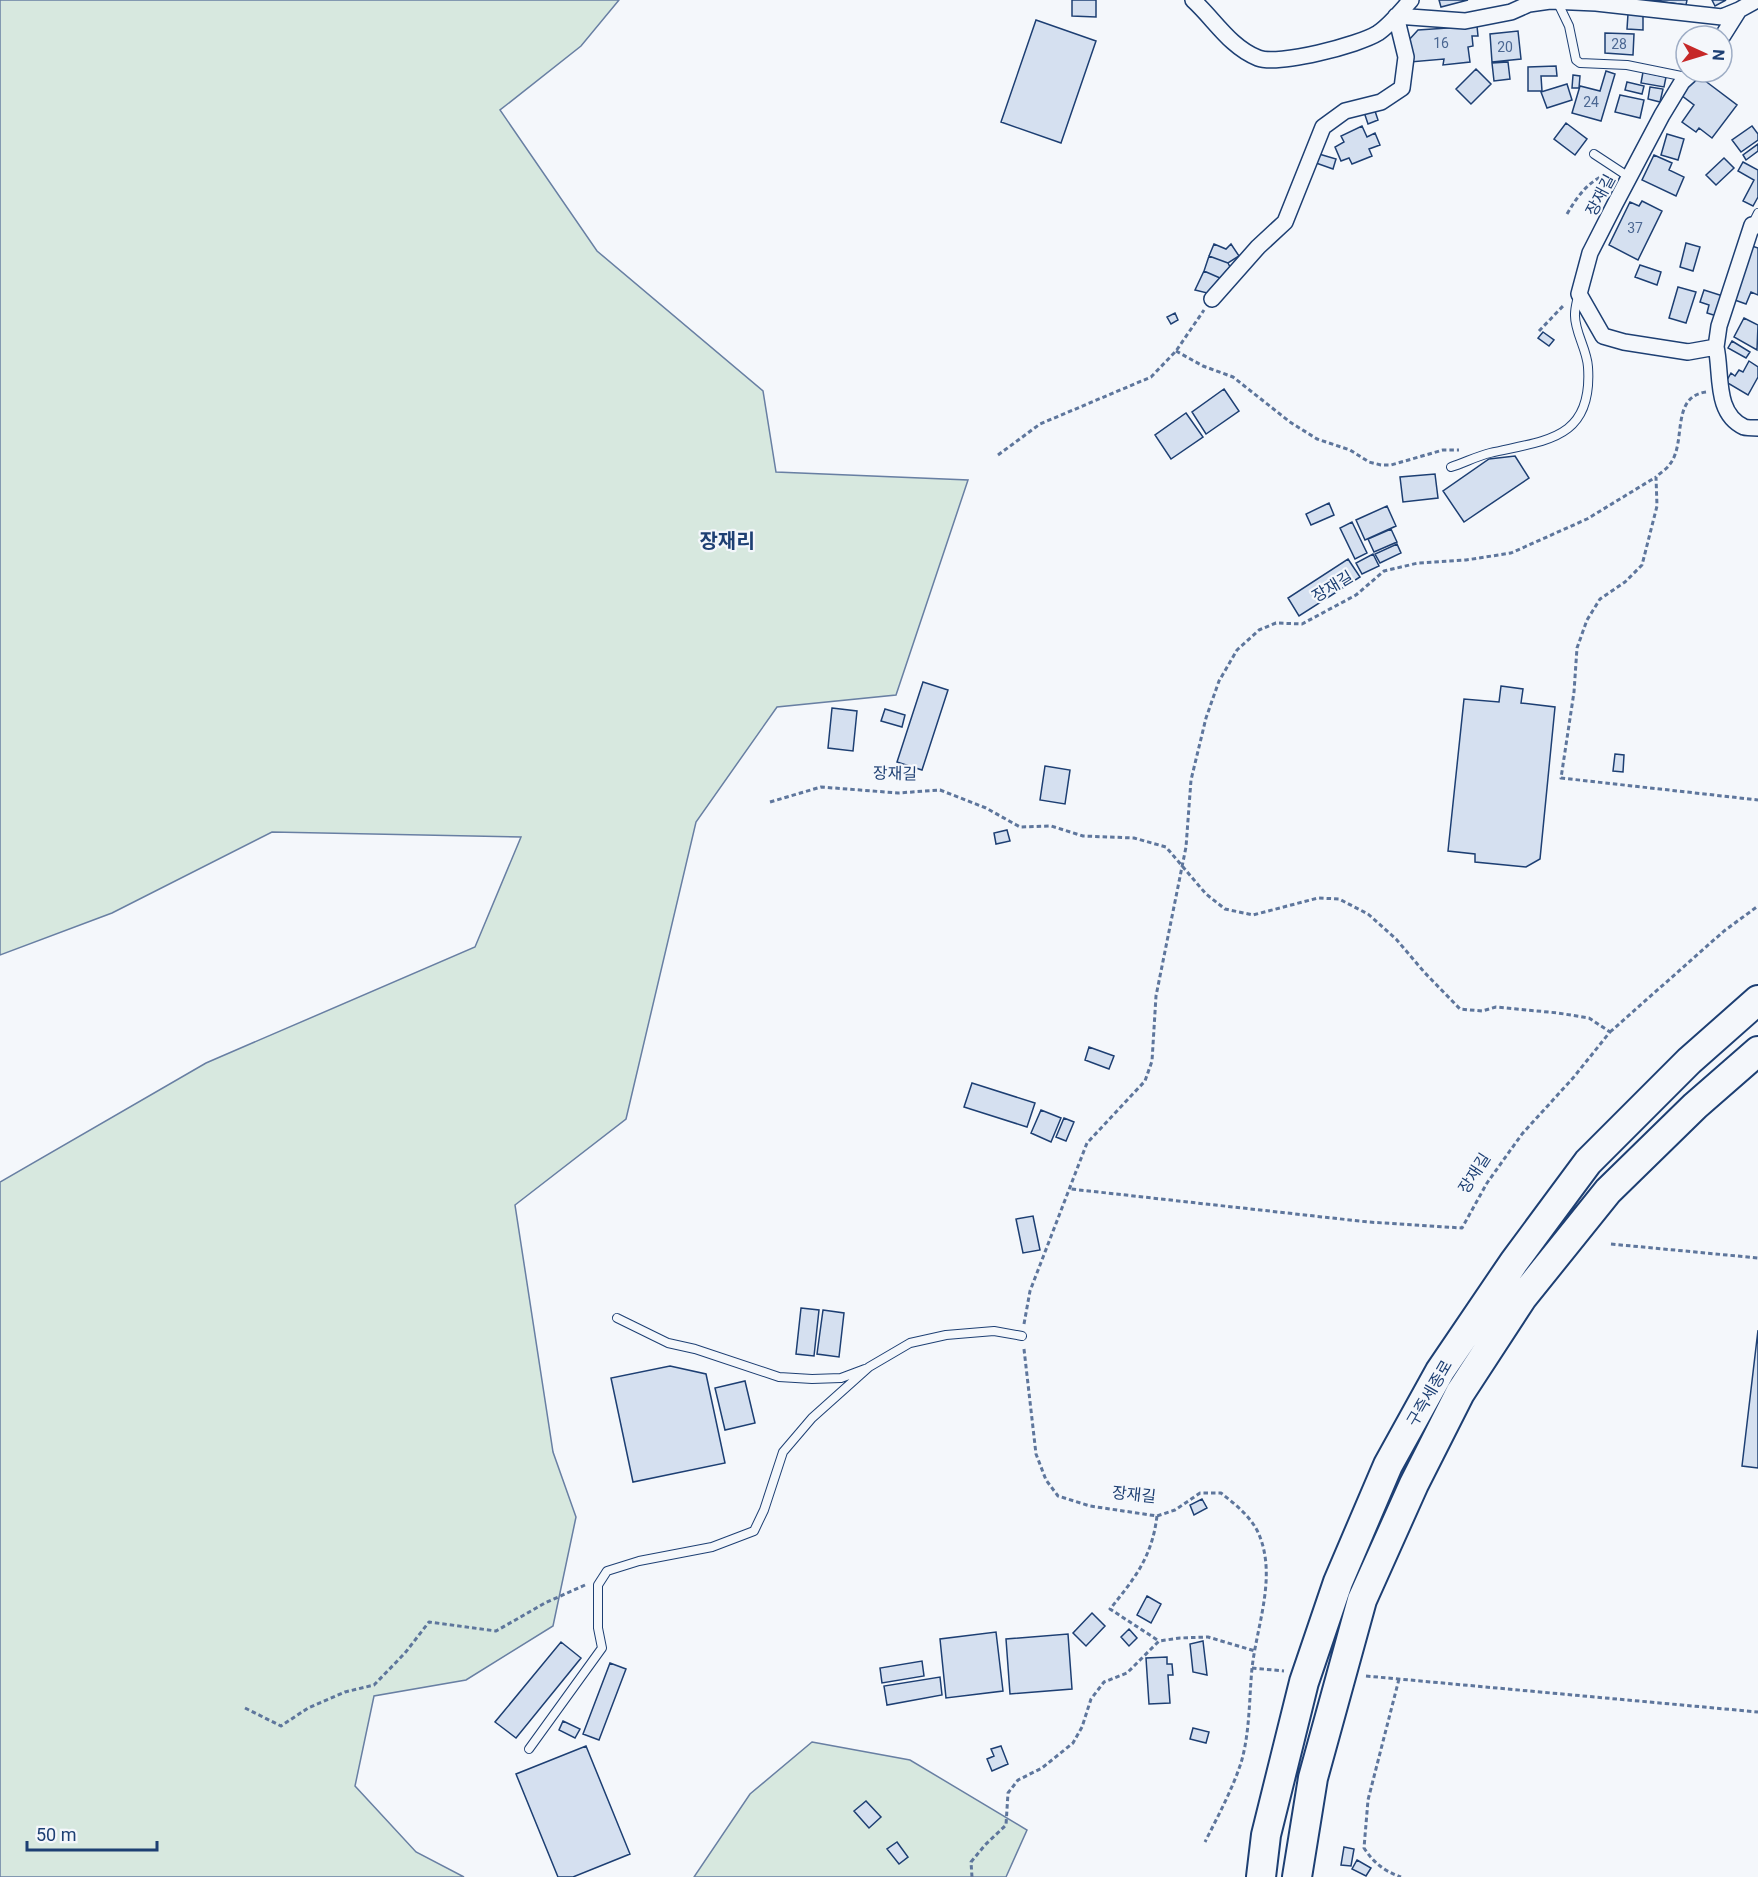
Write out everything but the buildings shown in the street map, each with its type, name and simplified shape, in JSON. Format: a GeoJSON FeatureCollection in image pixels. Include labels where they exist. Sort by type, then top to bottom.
{"type":"FeatureCollection","features":[{"type":"Feature","properties":{"kind":"highway","name":"구즉세종로"},"geometry":{"type":"LineString","coordinates":[[1261,1877],[1266,1835],[1304,1682],[1338,1582],[1388,1465],[1440,1371],[1514,1262],[1588,1162],[1689,1061],[1758,1000]]}},
{"type":"Feature","properties":{"kind":"highway","name":"구즉세종로"},"geometry":{"type":"LineString","coordinates":[[1296,1877],[1313,1778],[1362,1600],[1413,1484],[1461,1393],[1522,1298],[1608,1191],[1695,1106],[1758,1050]]}},
{"type":"Feature","properties":{"kind":"street"},"geometry":{"type":"LineString","coordinates":[[1193,0],[1233,43],[1259,58],[1285,60],[1378,33],[1411,0]]}},
{"type":"Feature","properties":{"kind":"street"},"geometry":{"type":"LineString","coordinates":[[1396,16],[1465,21],[1511,12],[1529,4],[1557,1],[1722,17],[1757,0]]}},
{"type":"Feature","properties":{"kind":"street"},"geometry":{"type":"LineString","coordinates":[[1730,24],[1739,10]]}},
{"type":"Feature","properties":{"kind":"street"},"geometry":{"type":"LineString","coordinates":[[1212,299],[1258,247],[1285,222],[1323,127],[1345,111],[1380,102],[1402,88],[1406,57],[1396,16]]}},
{"type":"Feature","properties":{"kind":"street","name":"장재길"},"geometry":{"type":"LineString","coordinates":[[1581,288],[1590,253],[1623,173],[1681,84]]}},
{"type":"Feature","properties":{"kind":"street"},"geometry":{"type":"LineString","coordinates":[[1756,221],[1719,326],[1716,347],[1720,391],[1728,413],[1744,427],[1758,428]]}},
{"type":"Feature","properties":{"kind":"street"},"geometry":{"type":"LineString","coordinates":[[1581,288],[1603,336],[1624,342],[1688,352],[1716,347]]}},
{"type":"Feature","properties":{"kind":"lane"},"geometry":{"type":"LineString","coordinates":[[1557,1],[1569,26],[1576,60],[1580,63],[1628,64],[1674,72]]}},
{"type":"Feature","properties":{"kind":"lane"},"geometry":{"type":"LineString","coordinates":[[1594,154],[1623,173]]}},
{"type":"Feature","properties":{"kind":"lane"},"geometry":{"type":"LineString","coordinates":[[1451,467],[1481,456],[1539,442],[1568,430],[1574,424],[1584,408],[1589,383],[1587,357],[1575,315],[1581,288]]}},
{"type":"Feature","properties":{"kind":"lane"},"geometry":{"type":"LineString","coordinates":[[617,1318],[668,1343],[695,1349],[779,1377],[841,1378],[869,1368]]}},
{"type":"Feature","properties":{"kind":"lane"},"geometry":{"type":"LineString","coordinates":[[530,1749],[602,1648],[598,1628],[598,1585],[607,1571],[639,1561],[712,1546],[754,1531],[764,1510],[783,1452],[812,1418],[869,1368],[910,1343],[946,1335],[994,1332],[1023,1336]]}},
{"type":"Feature","properties":{"kind":"path"},"geometry":{"type":"LineString","coordinates":[[1567,214],[1579,194],[1595,180],[1623,173]]}},
{"type":"Feature","properties":{"kind":"path"},"geometry":{"type":"LineString","coordinates":[[1539,331],[1581,288]]}},
{"type":"Feature","properties":{"kind":"path"},"geometry":{"type":"LineString","coordinates":[[998,455],[1040,424],[1151,377],[1176,351],[1212,299]]}},
{"type":"Feature","properties":{"kind":"path"},"geometry":{"type":"LineString","coordinates":[[1176,351],[1203,366],[1233,377],[1290,422],[1317,439],[1350,450],[1369,462],[1391,465],[1443,450],[1460,450],[1481,456]]}},
{"type":"Feature","properties":{"kind":"path","name":"장재길"},"geometry":{"type":"LineString","coordinates":[[1205,1842],[1233,1785],[1248,1732],[1252,1668],[1266,1583],[1266,1562],[1260,1537],[1251,1521],[1221,1493],[1200,1493],[1175,1510],[1157,1516],[1090,1506],[1058,1496],[1046,1480],[1036,1454],[1023,1336],[1030,1291],[1087,1143],[1145,1081],[1152,1061],[1156,996],[1182,865],[1191,780],[1206,718],[1219,681],[1237,650],[1259,630],[1276,623],[1302,624],[1356,595],[1384,571],[1418,563],[1466,560],[1511,553],[1587,519],[1656,477],[1671,464],[1685,404],[1696,394],[1720,391]]}},
{"type":"Feature","properties":{"kind":"path"},"geometry":{"type":"LineString","coordinates":[[1656,477],[1657,506],[1642,565],[1624,582],[1600,599],[1587,620],[1577,648],[1574,692],[1561,778],[1758,800]]}},
{"type":"Feature","properties":{"kind":"path","name":"장재길"},"geometry":{"type":"LineString","coordinates":[[770,802],[821,787],[898,793],[940,790],[986,807],[1020,827],[1051,826],[1083,836],[1134,838],[1156,844],[1166,848],[1206,894],[1225,909],[1253,915],[1318,898],[1339,899],[1359,909],[1396,939],[1425,973],[1461,1009],[1482,1011],[1496,1007],[1568,1014],[1589,1018],[1610,1032]]}},
{"type":"Feature","properties":{"kind":"path","name":"장재길"},"geometry":{"type":"LineString","coordinates":[[1071,1189],[1368,1222],[1462,1228],[1487,1183],[1522,1134],[1573,1078],[1610,1032],[1724,931],[1758,906]]}},
{"type":"Feature","properties":{"kind":"path"},"geometry":{"type":"LineString","coordinates":[[1611,1244],[1758,1258]]}},
{"type":"Feature","properties":{"kind":"path"},"geometry":{"type":"LineString","coordinates":[[1157,1516],[1155,1533],[1147,1557],[1136,1577],[1110,1609],[1159,1641]]}},
{"type":"Feature","properties":{"kind":"path"},"geometry":{"type":"LineString","coordinates":[[245,1708],[281,1726],[308,1708],[345,1692],[374,1685],[405,1653],[429,1622],[496,1631],[607,1571]]}},
{"type":"Feature","properties":{"kind":"path"},"geometry":{"type":"LineString","coordinates":[[972,1877],[971,1862],[1006,1825],[1008,1793],[1018,1780],[1042,1768],[1073,1743],[1082,1727],[1091,1699],[1104,1682],[1127,1673],[1159,1641],[1208,1637],[1255,1651]]}},
{"type":"Feature","properties":{"kind":"path"},"geometry":{"type":"LineString","coordinates":[[1252,1668],[1286,1671]]}},
{"type":"Feature","properties":{"kind":"path"},"geometry":{"type":"LineString","coordinates":[[1366,1676],[1758,1712]]}},
{"type":"Feature","properties":{"kind":"path"},"geometry":{"type":"LineString","coordinates":[[1399,1679],[1368,1800],[1364,1848],[1373,1862],[1387,1872],[1401,1877]]}},
{"type":"Feature","properties":{"kind":"shaded area"},"geometry":{"type":"Polygon","coordinates":[[[0,0],[619,0],[581,46],[500,110],[597,251],[763,391],[776,472],[968,480],[896,695],[777,707],[696,822],[626,1119],[515,1205],[553,1452],[576,1517],[553,1626],[466,1680],[374,1696],[355,1786],[416,1852],[464,1877],[0,1877],[0,1182],[206,1063],[475,947],[521,837],[272,832],[112,913],[0,955],[0,0]]]}},
{"type":"Feature","properties":{"kind":"shaded area"},"geometry":{"type":"Polygon","coordinates":[[[812,1742],[910,1760],[1027,1830],[1006,1877],[694,1877],[750,1794],[812,1742]]]}},
{"type":"Feature","properties":{"kind":"district","name":"장재리"},"geometry":{"type":"Point","coordinates":[727,541]}}]}
